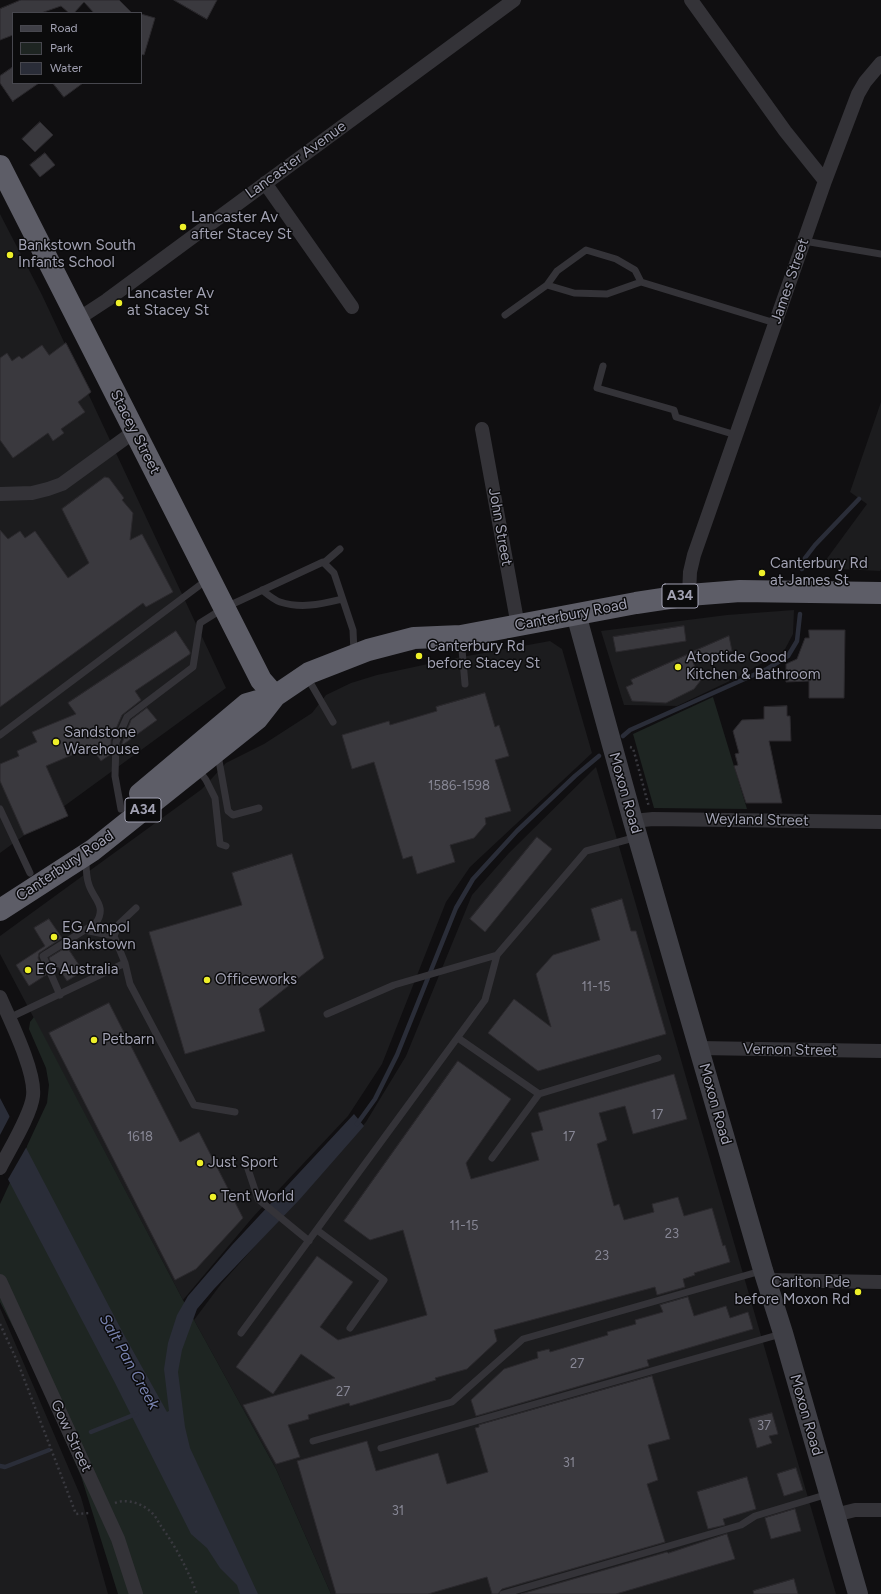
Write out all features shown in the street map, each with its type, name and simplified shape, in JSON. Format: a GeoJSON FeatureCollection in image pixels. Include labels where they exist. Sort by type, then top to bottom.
{"type":"FeatureCollection","features":[{"type":"Feature","properties":{"kind":"highway","name":"Stacey Street"},"geometry":{"type":"LineString","coordinates":[[0,166],[261,680],[275,696]]}},
{"type":"Feature","properties":{"kind":"highway","name":"Canterbury Road"},"geometry":{"type":"LineString","coordinates":[[0,910],[86,854],[257,719],[275,696],[306,675],[354,655],[388,644],[414,638],[461,636],[576,614],[689,595],[740,591],[881,593]]}},
{"type":"Feature","properties":{"kind":"highway","name":"Canterbury Road"},"geometry":{"type":"LineString","coordinates":[[0,892],[66,851],[121,809],[247,704],[275,696]]}},
{"type":"Feature","properties":{"kind":"main road","name":"Moxon Road"},"geometry":{"type":"LineString","coordinates":[[576,614],[635,829],[858,1594]]}},
{"type":"Feature","properties":{"kind":"street","name":"Lancaster Avenue"},"geometry":{"type":"LineString","coordinates":[[78,319],[107,300],[514,0]]}},
{"type":"Feature","properties":{"kind":"street"},"geometry":{"type":"LineString","coordinates":[[691,0],[785,131],[825,181]]}},
{"type":"Feature","properties":{"kind":"street","name":"James Street"},"geometry":{"type":"LineString","coordinates":[[689,595],[690,572],[694,555],[825,181],[858,94],[865,82],[881,63]]}},
{"type":"Feature","properties":{"kind":"street"},"geometry":{"type":"LineString","coordinates":[[265,183],[352,307]]}},
{"type":"Feature","properties":{"kind":"street","name":"John Street"},"geometry":{"type":"LineString","coordinates":[[482,429],[518,626]]}},
{"type":"Feature","properties":{"kind":"street"},"geometry":{"type":"LineString","coordinates":[[0,494],[32,493],[62,484],[135,431]]}},
{"type":"Feature","properties":{"kind":"street","name":"Weyland Street"},"geometry":{"type":"LineString","coordinates":[[635,829],[653,819],[881,822]]}},
{"type":"Feature","properties":{"kind":"street"},"geometry":{"type":"LineString","coordinates":[[0,997],[32,1079],[34,1096],[28,1114],[0,1168]]}},
{"type":"Feature","properties":{"kind":"street","name":"Vernon Street"},"geometry":{"type":"LineString","coordinates":[[699,1048],[881,1051]]}},
{"type":"Feature","properties":{"kind":"street"},"geometry":{"type":"LineString","coordinates":[[765,1275],[881,1282]]}},
{"type":"Feature","properties":{"kind":"street","name":"Gow Street"},"geometry":{"type":"LineString","coordinates":[[0,1281],[104,1508],[128,1566],[136,1594]]}},
{"type":"Feature","properties":{"kind":"street"},"geometry":{"type":"LineString","coordinates":[[835,1515],[855,1510],[881,1510]]}},
{"type":"Feature","properties":{"kind":"lane"},"geometry":{"type":"LineString","coordinates":[[804,241],[881,254]]}},
{"type":"Feature","properties":{"kind":"lane"},"geometry":{"type":"LineString","coordinates":[[505,315],[547,285],[557,271],[586,250],[616,259],[635,270],[642,282]]}},
{"type":"Feature","properties":{"kind":"lane"},"geometry":{"type":"LineString","coordinates":[[547,285],[574,293],[608,294],[642,282],[775,323]]}},
{"type":"Feature","properties":{"kind":"lane"},"geometry":{"type":"LineString","coordinates":[[603,366],[597,388],[674,410],[676,417],[736,435]]}},
{"type":"Feature","properties":{"kind":"lane"},"geometry":{"type":"LineString","coordinates":[[121,809],[115,776],[116,742],[127,717],[193,667],[200,623],[224,608],[322,562],[325,562],[340,549]]}},
{"type":"Feature","properties":{"kind":"lane"},"geometry":{"type":"LineString","coordinates":[[325,562],[334,573],[354,630],[354,655]]}},
{"type":"Feature","properties":{"kind":"lane"},"geometry":{"type":"LineString","coordinates":[[0,735],[209,578]]}},
{"type":"Feature","properties":{"kind":"lane"},"geometry":{"type":"LineString","coordinates":[[262,590],[279,602],[307,606],[319,605],[342,599]]}},
{"type":"Feature","properties":{"kind":"lane"},"geometry":{"type":"LineString","coordinates":[[461,636],[466,684]]}},
{"type":"Feature","properties":{"kind":"lane"},"geometry":{"type":"LineString","coordinates":[[306,675],[332,722]]}},
{"type":"Feature","properties":{"kind":"lane"},"geometry":{"type":"LineString","coordinates":[[217,751],[228,811],[233,815],[259,808]]}},
{"type":"Feature","properties":{"kind":"lane"},"geometry":{"type":"LineString","coordinates":[[196,768],[206,780],[215,798],[220,844],[226,846]]}},
{"type":"Feature","properties":{"kind":"lane"},"geometry":{"type":"LineString","coordinates":[[0,809],[30,873]]}},
{"type":"Feature","properties":{"kind":"lane"},"geometry":{"type":"LineString","coordinates":[[241,1333],[485,1000],[497,955],[586,851],[635,829]]}},
{"type":"Feature","properties":{"kind":"lane"},"geometry":{"type":"LineString","coordinates":[[60,995],[43,956],[96,923],[99,918],[100,910],[97,900],[89,886],[86,869],[86,854]]}},
{"type":"Feature","properties":{"kind":"lane"},"geometry":{"type":"LineString","coordinates":[[136,908],[118,924],[114,936],[125,963],[130,984],[194,1105],[235,1112]]}},
{"type":"Feature","properties":{"kind":"lane"},"geometry":{"type":"LineString","coordinates":[[84,930],[114,936]]}},
{"type":"Feature","properties":{"kind":"lane"},"geometry":{"type":"LineString","coordinates":[[327,1014],[394,985],[497,955]]}},
{"type":"Feature","properties":{"kind":"lane"},"geometry":{"type":"LineString","coordinates":[[9,1018],[125,963]]}},
{"type":"Feature","properties":{"kind":"lane"},"geometry":{"type":"LineString","coordinates":[[458,1038],[539,1094]]}},
{"type":"Feature","properties":{"kind":"lane"},"geometry":{"type":"LineString","coordinates":[[492,1158],[539,1094],[658,1058]]}},
{"type":"Feature","properties":{"kind":"lane"},"geometry":{"type":"LineString","coordinates":[[245,1160],[258,1199],[309,1241]]}},
{"type":"Feature","properties":{"kind":"lane"},"geometry":{"type":"LineString","coordinates":[[317,1230],[384,1280],[350,1328]]}},
{"type":"Feature","properties":{"kind":"lane"},"geometry":{"type":"LineString","coordinates":[[313,1442],[452,1402],[523,1339],[765,1275]]}},
{"type":"Feature","properties":{"kind":"lane"},"geometry":{"type":"LineString","coordinates":[[381,1448],[783,1333]]}},
{"type":"Feature","properties":{"kind":"lane"},"geometry":{"type":"LineString","coordinates":[[503,1594],[741,1526],[755,1516],[828,1494]]}},
{"type":"Feature","properties":{"kind":"path"},"geometry":{"type":"LineString","coordinates":[[0,1324],[18,1363],[76,1514],[93,1513],[119,1501],[134,1502],[152,1512],[171,1540],[192,1580],[197,1594]]}},
{"type":"Feature","properties":{"kind":"shaded area"},"geometry":{"type":"Polygon","coordinates":[[[0,214],[42,295],[226,688],[0,853],[0,214]]]}},
{"type":"Feature","properties":{"kind":"shaded area"},"geometry":{"type":"Polygon","coordinates":[[[881,402],[881,569],[880,571],[820,568],[867,504],[850,492],[881,402]]]}},
{"type":"Feature","properties":{"kind":"shaded area"},"geometry":{"type":"Polygon","coordinates":[[[794,610],[793,634],[784,651],[736,678],[677,706],[624,705],[601,631],[727,615],[794,610]]]}},
{"type":"Feature","properties":{"kind":"shaded area"},"geometry":{"type":"Polygon","coordinates":[[[550,641],[562,649],[592,753],[470,867],[446,902],[382,1064],[348,1116],[253,1217],[183,1300],[0,954],[0,936],[202,789],[226,763],[264,744],[312,713],[326,695],[351,683],[377,675],[451,659],[550,641]]]}},
{"type":"Feature","properties":{"kind":"shaded area"},"geometry":{"type":"Polygon","coordinates":[[[596,767],[836,1594],[331,1594],[276,1469],[194,1320],[221,1284],[366,1122],[406,1056],[472,895],[509,853],[596,767]]]}},
{"type":"Feature","properties":{"kind":"shaded area"},"geometry":{"type":"Polygon","coordinates":[[[0,1308],[81,1497],[108,1594],[0,1594],[0,1308]]]}},
{"type":"Feature","properties":{"kind":"green space"},"geometry":{"type":"Polygon","coordinates":[[[713,697],[747,809],[654,808],[633,734],[713,697]]]}},
{"type":"Feature","properties":{"kind":"green space"},"geometry":{"type":"Polygon","coordinates":[[[34,1017],[183,1300],[276,1469],[331,1594],[118,1594],[81,1476],[28,1356],[0,1302],[0,1204],[47,1103],[49,1085],[46,1068],[29,1029],[30,1022],[34,1017]]]}},
{"type":"Feature","properties":{"kind":"water","name":"Salt Pan Creek"},"geometry":{"type":"Polygon","coordinates":[[[0,1098],[123,1333],[167,1412],[169,1411],[164,1369],[168,1343],[177,1315],[188,1296],[232,1245],[354,1114],[364,1126],[300,1199],[214,1289],[197,1309],[182,1350],[178,1372],[185,1427],[190,1448],[258,1594],[240,1594],[237,1585],[220,1568],[207,1548],[191,1534],[114,1381],[0,1164],[0,1098]]]}},
{"type":"Feature","properties":{"kind":"pier"},"geometry":{"type":"Polygon","coordinates":[[[11,1114],[27,1146],[7,1181],[0,1168],[0,1135],[11,1114]]]}},
{"type":"Feature","properties":{"kind":"building"},"geometry":{"type":"Polygon","coordinates":[[[21,0],[119,0],[131,12],[93,12],[84,2],[75,12],[68,12],[61,6],[44,12],[12,12],[12,35],[0,40],[0,9],[21,0]]]}},
{"type":"Feature","properties":{"kind":"building"},"geometry":{"type":"Polygon","coordinates":[[[174,0],[217,0],[207,19],[174,0]]]}},
{"type":"Feature","properties":{"kind":"building"},"geometry":{"type":"Polygon","coordinates":[[[142,14],[155,18],[144,55],[142,54],[142,14]]]}},
{"type":"Feature","properties":{"kind":"building"},"geometry":{"type":"Polygon","coordinates":[[[12,68],[12,84],[38,84],[13,102],[0,83],[0,76],[12,68]]]}},
{"type":"Feature","properties":{"kind":"building"},"geometry":{"type":"Polygon","coordinates":[[[54,84],[82,84],[64,97],[54,84]]]}},
{"type":"Feature","properties":{"kind":"building"},"geometry":{"type":"Polygon","coordinates":[[[40,122],[53,135],[35,152],[22,139],[40,122]]]}},
{"type":"Feature","properties":{"kind":"building"},"geometry":{"type":"Polygon","coordinates":[[[45,153],[55,165],[40,177],[30,165],[45,153]]]}},
{"type":"Feature","properties":{"kind":"building"},"geometry":{"type":"Polygon","coordinates":[[[66,343],[91,392],[78,402],[85,412],[61,429],[64,433],[53,441],[48,433],[13,458],[0,440],[0,358],[7,353],[12,361],[19,356],[22,359],[42,345],[49,355],[66,343]]]}},
{"type":"Feature","properties":{"kind":"building"},"geometry":{"type":"Polygon","coordinates":[[[105,477],[109,478],[124,498],[122,500],[133,513],[130,540],[142,534],[173,592],[146,607],[143,603],[0,707],[0,530],[8,539],[20,531],[25,538],[35,531],[68,578],[89,563],[62,509],[105,477]]]}},
{"type":"Feature","properties":{"kind":"building"},"geometry":{"type":"Polygon","coordinates":[[[684,626],[686,641],[616,652],[613,637],[684,626]]]}},
{"type":"Feature","properties":{"kind":"building"},"geometry":{"type":"Polygon","coordinates":[[[809,630],[845,630],[844,698],[809,698],[809,681],[786,682],[786,664],[797,659],[805,638],[809,638],[809,630]]]}},
{"type":"Feature","properties":{"kind":"building"},"geometry":{"type":"Polygon","coordinates":[[[176,631],[190,654],[135,691],[141,700],[122,715],[111,740],[111,754],[101,761],[91,747],[46,766],[68,816],[24,835],[0,781],[0,764],[19,756],[17,751],[37,742],[32,732],[76,714],[68,703],[176,631]]]}},
{"type":"Feature","properties":{"kind":"building"},"geometry":{"type":"Polygon","coordinates":[[[729,636],[732,651],[691,657],[690,653],[729,636]]]}},
{"type":"Feature","properties":{"kind":"building","name":"Atoptide Good Kitchen & Bathroom"},"geometry":{"type":"Polygon","coordinates":[[[689,654],[701,680],[694,689],[666,703],[632,701],[626,687],[633,684],[631,680],[689,654]]]}},
{"type":"Feature","properties":{"kind":"building"},"geometry":{"type":"Polygon","coordinates":[[[485,693],[495,727],[499,725],[509,756],[495,760],[511,811],[485,818],[486,824],[474,838],[450,845],[455,862],[417,874],[412,856],[403,859],[374,762],[352,769],[342,735],[389,721],[390,725],[437,711],[436,707],[485,693]]]}},
{"type":"Feature","properties":{"kind":"building"},"geometry":{"type":"Polygon","coordinates":[[[787,706],[787,716],[790,716],[791,741],[769,741],[782,803],[746,803],[734,766],[738,765],[735,754],[739,753],[733,731],[742,720],[764,719],[764,707],[787,706]]]}},
{"type":"Feature","properties":{"kind":"building"},"geometry":{"type":"Polygon","coordinates":[[[147,708],[157,720],[121,746],[131,720],[147,708]]]}},
{"type":"Feature","properties":{"kind":"building"},"geometry":{"type":"Polygon","coordinates":[[[537,837],[552,849],[485,932],[470,919],[537,837]]]}},
{"type":"Feature","properties":{"kind":"building"},"geometry":{"type":"Polygon","coordinates":[[[292,854],[324,958],[259,1009],[265,1031],[185,1054],[149,932],[242,905],[232,873],[292,854]]]}},
{"type":"Feature","properties":{"kind":"building"},"geometry":{"type":"Polygon","coordinates":[[[622,899],[631,931],[636,931],[666,1034],[538,1071],[488,1033],[514,999],[551,1027],[536,974],[553,955],[600,940],[591,909],[622,899]]]}},
{"type":"Feature","properties":{"kind":"building"},"geometry":{"type":"Polygon","coordinates":[[[49,919],[62,938],[39,953],[38,958],[46,975],[29,986],[16,965],[45,946],[34,928],[49,919]]]}},
{"type":"Feature","properties":{"kind":"building"},"geometry":{"type":"Polygon","coordinates":[[[67,947],[83,971],[67,981],[58,967],[54,970],[49,958],[67,947]]]}},
{"type":"Feature","properties":{"kind":"building"},"geometry":{"type":"Polygon","coordinates":[[[109,1003],[180,1142],[199,1132],[243,1218],[196,1269],[175,1280],[49,1033],[109,1003]]]}},
{"type":"Feature","properties":{"kind":"building"},"geometry":{"type":"Polygon","coordinates":[[[458,1061],[511,1099],[466,1163],[471,1179],[539,1160],[531,1133],[543,1130],[538,1113],[674,1074],[687,1119],[633,1134],[625,1106],[599,1113],[607,1140],[597,1144],[614,1206],[619,1204],[624,1220],[654,1212],[652,1204],[678,1197],[684,1216],[712,1208],[723,1246],[725,1245],[730,1262],[694,1273],[695,1275],[683,1279],[685,1287],[657,1295],[655,1287],[494,1330],[497,1341],[467,1369],[350,1406],[349,1403],[308,1415],[309,1419],[288,1425],[300,1457],[276,1464],[243,1405],[335,1378],[301,1354],[273,1394],[236,1367],[317,1256],[353,1282],[320,1327],[338,1340],[427,1315],[403,1230],[370,1240],[344,1221],[458,1061]]]}},
{"type":"Feature","properties":{"kind":"building"},"geometry":{"type":"Polygon","coordinates":[[[688,1297],[694,1316],[726,1306],[730,1318],[748,1312],[753,1329],[647,1360],[649,1366],[476,1416],[471,1400],[504,1369],[538,1358],[537,1352],[549,1349],[550,1352],[608,1335],[607,1332],[636,1324],[635,1320],[663,1312],[660,1305],[688,1297]]]}},
{"type":"Feature","properties":{"kind":"building"},"geometry":{"type":"Polygon","coordinates":[[[652,1376],[670,1439],[648,1445],[658,1480],[647,1484],[665,1542],[502,1589],[498,1594],[492,1594],[487,1577],[428,1594],[336,1594],[297,1461],[367,1441],[376,1471],[438,1453],[447,1484],[488,1472],[475,1428],[479,1427],[479,1425],[652,1376]]]}},
{"type":"Feature","properties":{"kind":"building"},"geometry":{"type":"Polygon","coordinates":[[[772,1413],[778,1434],[769,1436],[772,1443],[757,1448],[749,1419],[772,1413]]]}},
{"type":"Feature","properties":{"kind":"building"},"geometry":{"type":"Polygon","coordinates":[[[796,1468],[803,1490],[784,1496],[777,1474],[796,1468]]]}},
{"type":"Feature","properties":{"kind":"building"},"geometry":{"type":"Polygon","coordinates":[[[747,1477],[756,1509],[723,1519],[725,1525],[708,1529],[697,1492],[747,1477]]]}},
{"type":"Feature","properties":{"kind":"building"},"geometry":{"type":"Polygon","coordinates":[[[795,1509],[801,1531],[771,1539],[765,1518],[795,1509]]]}},
{"type":"Feature","properties":{"kind":"building"},"geometry":{"type":"Polygon","coordinates":[[[727,1534],[735,1559],[616,1594],[521,1594],[667,1552],[668,1553],[727,1534]]]}},
{"type":"Feature","properties":{"kind":"building"},"geometry":{"type":"Polygon","coordinates":[[[794,1579],[798,1594],[754,1594],[753,1591],[794,1579]]]}},
{"type":"Feature","properties":{"kind":"waterway"},"geometry":{"type":"LineString","coordinates":[[802,569],[805,558],[815,545],[859,499]]}},
{"type":"Feature","properties":{"kind":"waterway"},"geometry":{"type":"LineString","coordinates":[[623,736],[630,730],[767,669],[788,656],[797,641],[800,614]]}},
{"type":"Feature","properties":{"kind":"waterway"},"geometry":{"type":"LineString","coordinates":[[357,1124],[375,1099],[397,1055],[456,908],[473,879],[517,831],[575,776],[599,756]]}},
{"type":"Feature","properties":{"kind":"waterway"},"geometry":{"type":"LineString","coordinates":[[91,1432],[136,1414]]}},
{"type":"Feature","properties":{"kind":"waterway"},"geometry":{"type":"LineString","coordinates":[[0,1466],[5,1467],[49,1450]]}},
{"type":"Feature","properties":{"kind":"place","name":"Lancaster Av after Stacey St"},"geometry":{"type":"Point","coordinates":[183,227]}},
{"type":"Feature","properties":{"kind":"place","name":"Bankstown South Infants School"},"geometry":{"type":"Point","coordinates":[10,255]}},
{"type":"Feature","properties":{"kind":"place","name":"Lancaster Av at Stacey St"},"geometry":{"type":"Point","coordinates":[119,303]}},
{"type":"Feature","properties":{"kind":"place","name":"Canterbury Rd at James St"},"geometry":{"type":"Point","coordinates":[762,573]}},
{"type":"Feature","properties":{"kind":"place","name":"Canterbury Rd before Stacey St"},"geometry":{"type":"Point","coordinates":[419,656]}},
{"type":"Feature","properties":{"kind":"place","name":"Atoptide Good Kitchen & Bathroom"},"geometry":{"type":"Point","coordinates":[678,667]}},
{"type":"Feature","properties":{"kind":"place","name":"Sandstone Warehouse"},"geometry":{"type":"Point","coordinates":[56,742]}},
{"type":"Feature","properties":{"kind":"place","name":"EG Ampol Bankstown"},"geometry":{"type":"Point","coordinates":[54,937]}},
{"type":"Feature","properties":{"kind":"place","name":"EG Australia"},"geometry":{"type":"Point","coordinates":[28,970]}},
{"type":"Feature","properties":{"kind":"place","name":"Officeworks"},"geometry":{"type":"Point","coordinates":[207,980]}},
{"type":"Feature","properties":{"kind":"place","name":"Petbarn"},"geometry":{"type":"Point","coordinates":[94,1040]}},
{"type":"Feature","properties":{"kind":"place","name":"Just Sport"},"geometry":{"type":"Point","coordinates":[200,1163]}},
{"type":"Feature","properties":{"kind":"place","name":"Tent World"},"geometry":{"type":"Point","coordinates":[213,1197]}},
{"type":"Feature","properties":{"kind":"place","name":"Carlton Pde before Moxon Rd"},"geometry":{"type":"Point","coordinates":[858,1292]}}]}
